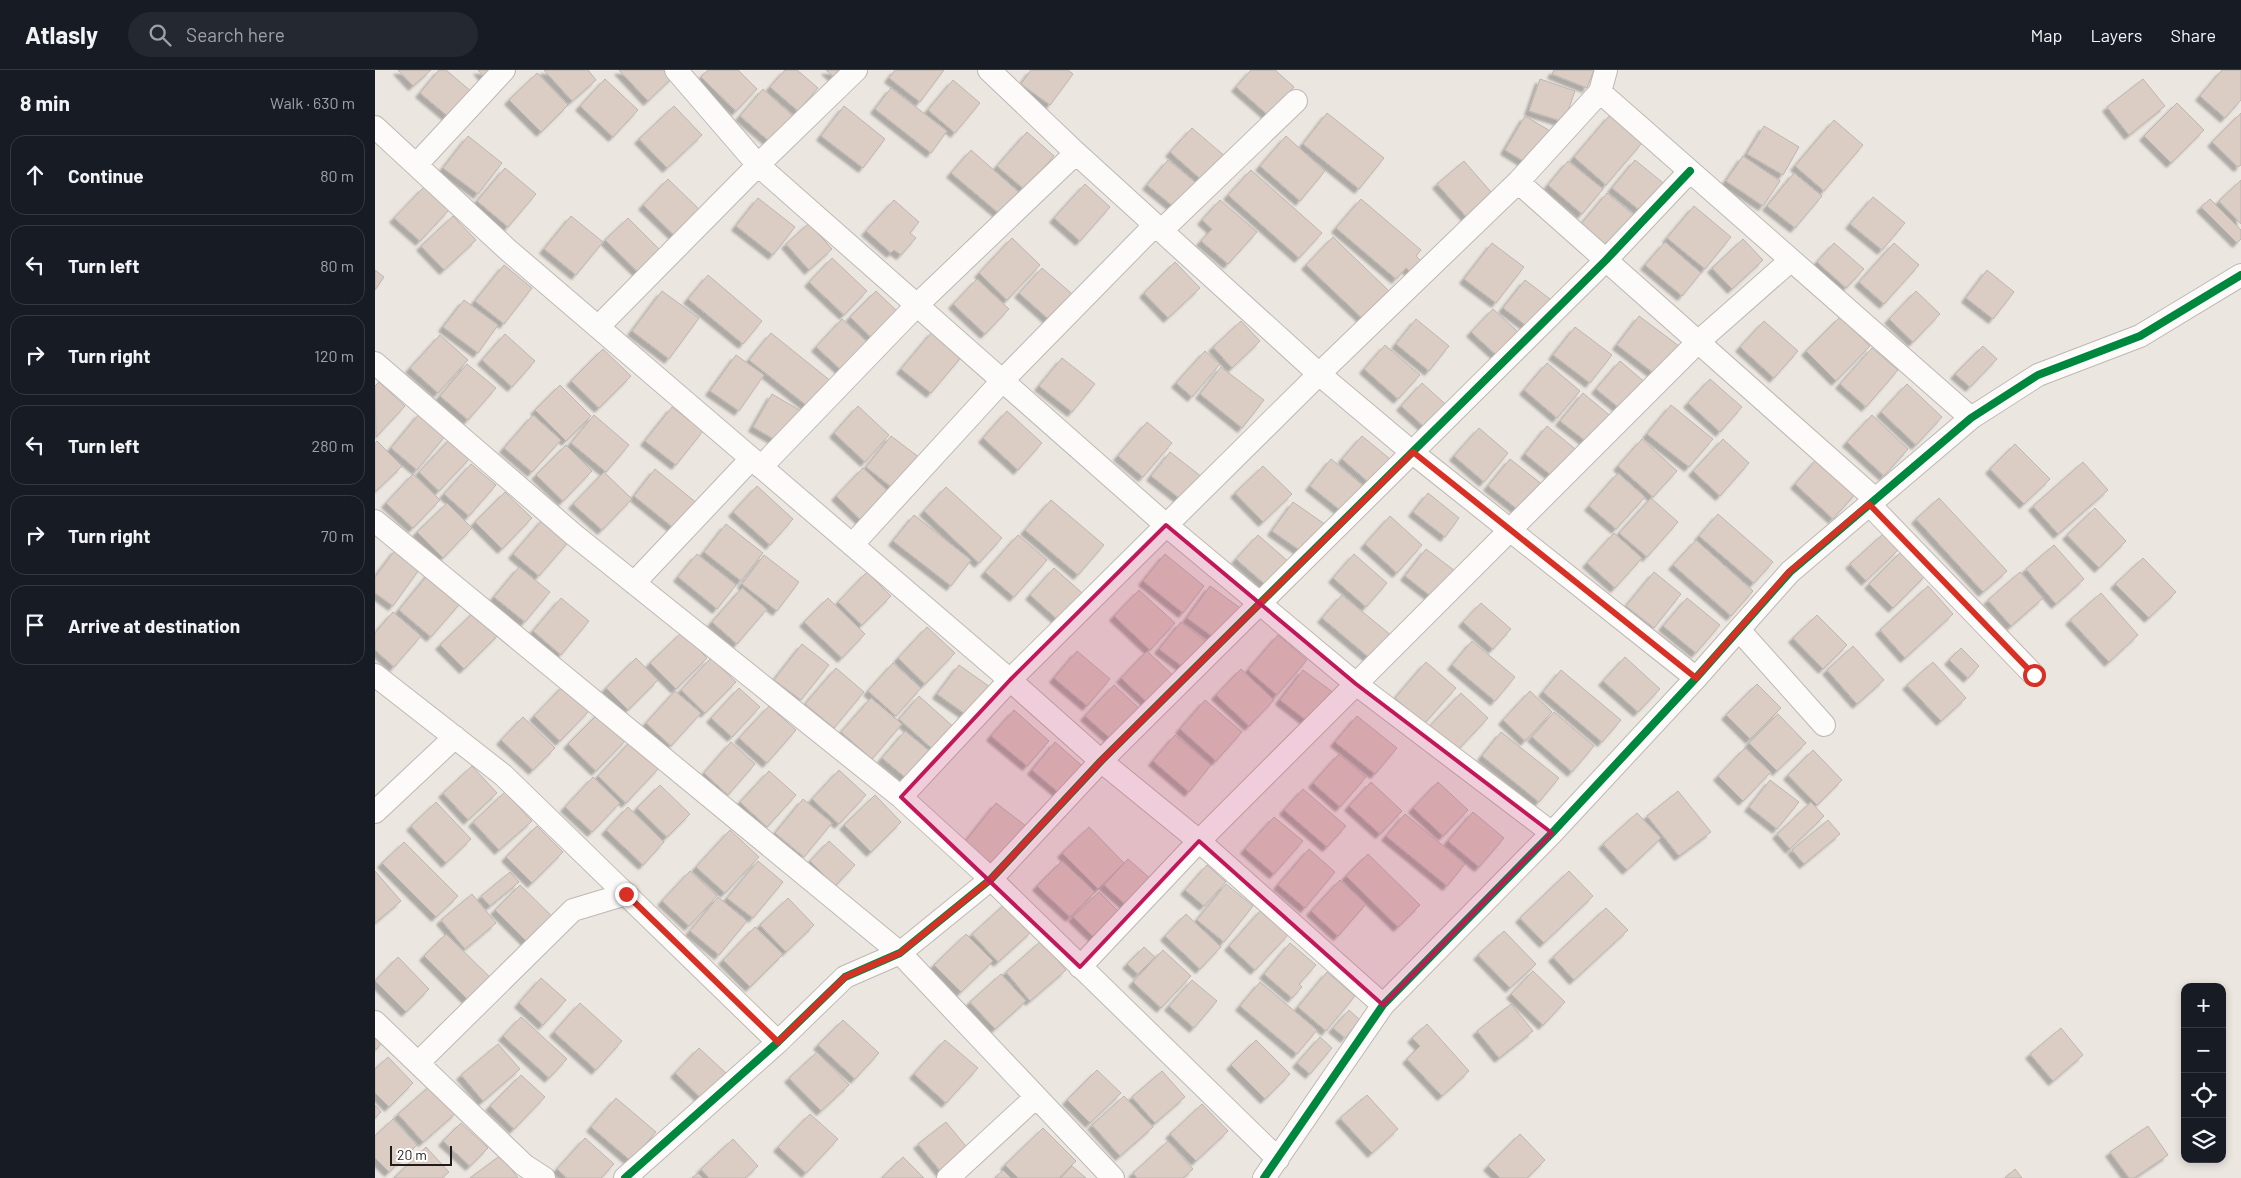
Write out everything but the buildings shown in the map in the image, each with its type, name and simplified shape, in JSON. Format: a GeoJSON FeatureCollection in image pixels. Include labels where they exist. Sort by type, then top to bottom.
{"type":"FeatureCollection","features":[{"type":"Feature","properties":{"kind":"street"},"geometry":{"type":"LineString","coordinates":[[416,165],[504,70]]}},
{"type":"Feature","properties":{"kind":"street"},"geometry":{"type":"LineString","coordinates":[[598,327],[758,165],[856,70]]}},
{"type":"Feature","properties":{"kind":"street"},"geometry":{"type":"LineString","coordinates":[[989,70],[1076,153],[1319,374],[1413,452],[1696,678]]}},
{"type":"Feature","properties":{"kind":"street"},"geometry":{"type":"LineString","coordinates":[[901,797],[1010,680],[1319,374],[1518,182],[1600,92],[1606,70]]}},
{"type":"Feature","properties":{"kind":"street"},"geometry":{"type":"LineString","coordinates":[[678,71],[758,165],[1167,525],[1356,684],[1552,833]]}},
{"type":"Feature","properties":{"kind":"street"},"geometry":{"type":"LineString","coordinates":[[1600,92],[1971,418]]}},
{"type":"Feature","properties":{"kind":"street"},"geometry":{"type":"LineString","coordinates":[[852,545],[1003,380],[1158,228],[1296,101]]}},
{"type":"Feature","properties":{"kind":"street"},"geometry":{"type":"LineString","coordinates":[[375,127],[508,250],[1010,680],[1101,761],[1199,841],[1383,1005]]}},
{"type":"Feature","properties":{"kind":"street"},"geometry":{"type":"LineString","coordinates":[[634,583],[917,305],[1076,153]]}},
{"type":"Feature","properties":{"kind":"street"},"geometry":{"type":"LineString","coordinates":[[625,1178],[778,1042],[845,977],[900,953],[991,879],[1101,761],[1606,260],[1690,171]]}},
{"type":"Feature","properties":{"kind":"street"},"geometry":{"type":"LineString","coordinates":[[1518,182],[1698,342],[1872,501],[2034,675]]}},
{"type":"Feature","properties":{"kind":"street"},"geometry":{"type":"LineString","coordinates":[[1080,966],[1199,841],[1698,342],[1791,260]]}},
{"type":"Feature","properties":{"kind":"street"},"geometry":{"type":"LineString","coordinates":[[1264,1178],[1383,1005],[1552,833],[1696,678],[1789,572],[1971,418],[2038,375],[2140,336],[2241,275]]}},
{"type":"Feature","properties":{"kind":"street"},"geometry":{"type":"LineString","coordinates":[[375,363],[573,534],[901,797],[991,879],[1278,1159]]}},
{"type":"Feature","properties":{"kind":"street"},"geometry":{"type":"LineString","coordinates":[[375,521],[900,953],[1113,1178]]}},
{"type":"Feature","properties":{"kind":"street"},"geometry":{"type":"LineString","coordinates":[[1739,630],[1824,725]]}},
{"type":"Feature","properties":{"kind":"street"},"geometry":{"type":"LineString","coordinates":[[375,675],[503,774],[778,1042]]}},
{"type":"Feature","properties":{"kind":"street"},"geometry":{"type":"LineString","coordinates":[[375,812],[455,737]]}},
{"type":"Feature","properties":{"kind":"street"},"geometry":{"type":"LineString","coordinates":[[418,1063],[573,910],[626,894]]}},
{"type":"Feature","properties":{"kind":"street"},"geometry":{"type":"LineString","coordinates":[[375,1022],[524,1165],[544,1178]]}},
{"type":"Feature","properties":{"kind":"street"},"geometry":{"type":"LineString","coordinates":[[948,1178],[1036,1097]]}},
{"type":"Feature","properties":{"kind":"highlighted area"},"geometry":{"type":"Polygon","coordinates":[[[1166,525],[1356,684],[1552,833],[1383,1005],[1199,841],[1080,967],[901,797],[1010,680],[1166,525]]]}},
{"type":"Feature","properties":{"kind":"cycle path"},"geometry":{"type":"LineString","coordinates":[[625,1178],[778,1042],[845,977],[900,953],[991,879],[1101,761],[1606,260],[1690,171]]}},
{"type":"Feature","properties":{"kind":"cycle path"},"geometry":{"type":"LineString","coordinates":[[1264,1178],[1383,1005],[1552,833],[1696,678],[1790,572],[1971,418],[2038,375],[2140,336],[2241,275]]}},
{"type":"Feature","properties":{"kind":"route"},"geometry":{"type":"LineString","coordinates":[[626,894],[778,1042],[845,977],[900,953],[991,879],[1101,761],[1413,452],[1696,678],[1789,572],[1869,504],[2034,675]]}}]}
